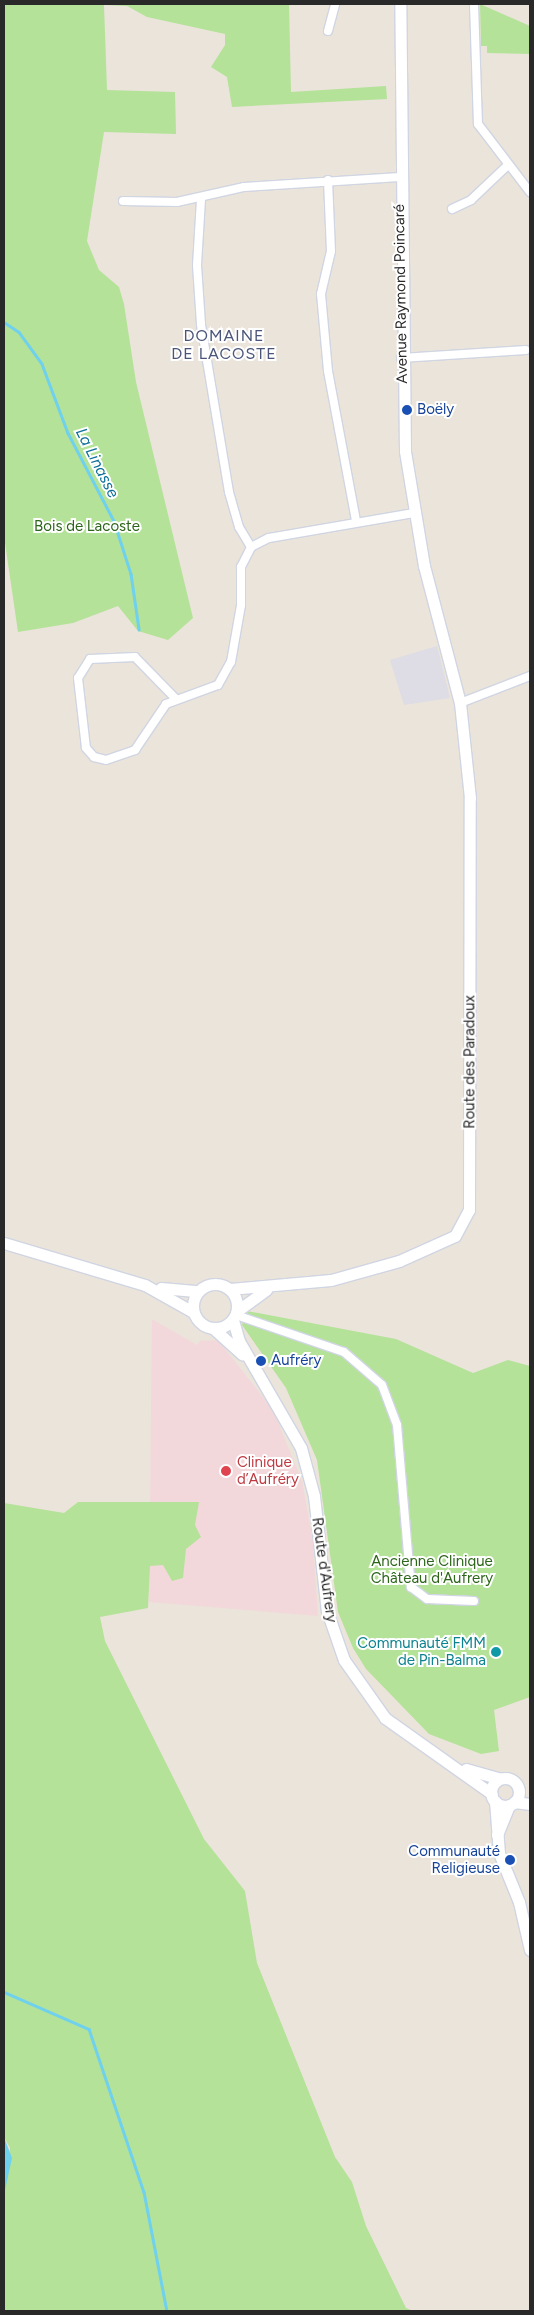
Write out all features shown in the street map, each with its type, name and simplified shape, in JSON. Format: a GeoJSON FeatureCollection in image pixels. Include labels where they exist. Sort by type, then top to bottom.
{"type":"FeatureCollection","features":[{"type":"Feature","properties":{"kind":"main road","name":"Avenue Raymond Poincaré"},"geometry":{"type":"LineString","coordinates":[[393,4],[398,29]]}},
{"type":"Feature","properties":{"kind":"main road","name":"Avenue Raymond Poincaré"},"geometry":{"type":"LineString","coordinates":[[400,4],[398,29],[405,451],[414,512],[460,703]]}},
{"type":"Feature","properties":{"kind":"main road","name":"Route des Paradoux"},"geometry":{"type":"LineString","coordinates":[[282,1283],[331,1280],[399,1262],[446,1242],[466,1221],[471,1196],[471,829],[460,703]]}},
{"type":"Feature","properties":{"kind":"main road"},"geometry":{"type":"LineString","coordinates":[[4,1243],[145,1286],[193,1312],[200,1324],[214,1329],[236,1315],[253,1297],[282,1283]]}},
{"type":"Feature","properties":{"kind":"main road"},"geometry":{"type":"LineString","coordinates":[[145,1286],[198,1291],[210,1284],[230,1290],[282,1283]]}},
{"type":"Feature","properties":{"kind":"main road"},"geometry":{"type":"LineString","coordinates":[[230,1290],[236,1315]]}},
{"type":"Feature","properties":{"kind":"main road"},"geometry":{"type":"LineString","coordinates":[[193,1312],[198,1291]]}},
{"type":"Feature","properties":{"kind":"main road","name":"Route d'Aufrery"},"geometry":{"type":"LineString","coordinates":[[236,1315],[253,1366]]}},
{"type":"Feature","properties":{"kind":"main road","name":"Route d'Aufrery"},"geometry":{"type":"LineString","coordinates":[[214,1329],[253,1366],[294,1430],[308,1471],[327,1611],[344,1660],[385,1718],[455,1766],[493,1797]]}},
{"type":"Feature","properties":{"kind":"main road","name":"Route d'Aufrery"},"geometry":{"type":"LineString","coordinates":[[455,1766],[500,1779],[511,1780],[530,1796]]}},
{"type":"Feature","properties":{"kind":"main road"},"geometry":{"type":"LineString","coordinates":[[500,1779],[493,1797],[497,1835],[530,1950]]}},
{"type":"Feature","properties":{"kind":"main road"},"geometry":{"type":"LineString","coordinates":[[497,1835],[518,1787]]}},
{"type":"Feature","properties":{"kind":"main road"},"geometry":{"type":"LineString","coordinates":[[493,1797],[512,1803],[530,1804]]}},
{"type":"Feature","properties":{"kind":"street"},"geometry":{"type":"LineString","coordinates":[[328,31],[335,4]]}},
{"type":"Feature","properties":{"kind":"street"},"geometry":{"type":"LineString","coordinates":[[474,4],[475,114],[482,132],[530,192]]}},
{"type":"Feature","properties":{"kind":"street"},"geometry":{"type":"LineString","coordinates":[[452,209],[472,200],[508,165]]}},
{"type":"Feature","properties":{"kind":"street"},"geometry":{"type":"LineString","coordinates":[[123,201],[201,200],[244,187],[328,180],[400,177]]}},
{"type":"Feature","properties":{"kind":"street"},"geometry":{"type":"LineString","coordinates":[[328,180],[331,251],[321,294],[328,371],[356,520]]}},
{"type":"Feature","properties":{"kind":"street"},"geometry":{"type":"LineString","coordinates":[[201,200],[198,294],[203,342],[229,492],[239,527],[251,547]]}},
{"type":"Feature","properties":{"kind":"street"},"geometry":{"type":"LineString","coordinates":[[402,358],[526,350]]}},
{"type":"Feature","properties":{"kind":"street"},"geometry":{"type":"LineString","coordinates":[[175,698],[135,657],[90,659],[78,678],[86,748],[94,757],[106,760],[135,750],[146,739],[158,713],[175,698],[208,690],[228,671],[241,605],[241,567],[251,547],[269,538],[356,520],[414,512]]}},
{"type":"Feature","properties":{"kind":"street"},"geometry":{"type":"LineString","coordinates":[[460,703],[530,676]]}},
{"type":"Feature","properties":{"kind":"street"},"geometry":{"type":"LineString","coordinates":[[236,1315],[344,1352],[382,1385],[397,1425],[411,1586],[427,1599],[474,1601]]}},
{"type":"Feature","properties":{"kind":"shaded area"},"geometry":{"type":"Polygon","coordinates":[[[437,646],[450,698],[404,705],[390,660],[437,646]]]}},
{"type":"Feature","properties":{"kind":"shaded area","name":"Clinique d’Aufréry"},"geometry":{"type":"Polygon","coordinates":[[[152,1319],[197,1345],[200,1341],[218,1340],[273,1410],[302,1481],[313,1541],[318,1616],[149,1602],[152,1319]]]}},
{"type":"Feature","properties":{"kind":"green space","name":"Bois de Lacoste"},"geometry":{"type":"Polygon","coordinates":[[[4,4],[289,4],[291,92],[386,86],[387,99],[232,107],[227,77],[211,67],[225,45],[225,34],[147,17],[127,6],[104,5],[107,90],[175,92],[176,134],[104,132],[87,241],[99,270],[119,287],[124,304],[136,382],[193,618],[168,640],[138,631],[118,606],[73,623],[18,632],[4,536],[4,4]]]}},
{"type":"Feature","properties":{"kind":"green space"},"geometry":{"type":"Polygon","coordinates":[[[480,4],[530,26],[530,54],[487,53],[487,46],[481,46],[480,4]]]}},
{"type":"Feature","properties":{"kind":"green space","name":"Ancienne Clinique Château d'Aufrery"},"geometry":{"type":"Polygon","coordinates":[[[247,1311],[396,1339],[473,1373],[508,1360],[530,1366],[530,1697],[494,1710],[499,1751],[481,1754],[429,1734],[366,1669],[353,1648],[338,1612],[317,1460],[286,1388],[242,1325],[247,1311]]]}},
{"type":"Feature","properties":{"kind":"green space"},"geometry":{"type":"Polygon","coordinates":[[[78,1502],[199,1502],[195,1525],[201,1537],[186,1549],[183,1578],[172,1581],[163,1565],[150,1566],[148,1608],[100,1617],[105,1641],[204,1839],[245,1891],[257,1963],[335,2157],[352,2182],[366,2226],[406,2308],[413,2311],[4,2311],[4,2195],[10,2148],[4,2137],[4,1503],[64,1513],[78,1502]]]}},
{"type":"Feature","properties":{"kind":"water"},"geometry":{"type":"Polygon","coordinates":[[[4,2137],[12,2158],[4,2195],[4,2137]]]}},
{"type":"Feature","properties":{"kind":"waterway","name":"La Linasse"},"geometry":{"type":"LineString","coordinates":[[4,322],[19,332],[42,364],[68,433],[114,521],[131,574],[139,629]]}},
{"type":"Feature","properties":{"kind":"waterway"},"geometry":{"type":"LineString","coordinates":[[4,1992],[89,2029],[144,2192],[167,2311]]}},
{"type":"Feature","properties":{"kind":"place","name":"Boëly"},"geometry":{"type":"Point","coordinates":[407,410]}},
{"type":"Feature","properties":{"kind":"place","name":"Aufréry"},"geometry":{"type":"Point","coordinates":[261,1361]}},
{"type":"Feature","properties":{"kind":"place","name":"Clinique d’Aufréry"},"geometry":{"type":"Point","coordinates":[226,1471]}},
{"type":"Feature","properties":{"kind":"place","name":"Communauté FMM de Pin-Balma"},"geometry":{"type":"Point","coordinates":[496,1652]}},
{"type":"Feature","properties":{"kind":"place","name":"Communauté Religieuse"},"geometry":{"type":"Point","coordinates":[510,1860]}},
{"type":"Feature","properties":{"kind":"district","name":"DOMAINE DE LACOSTE"},"geometry":{"type":"Point","coordinates":[224,345]}}]}
